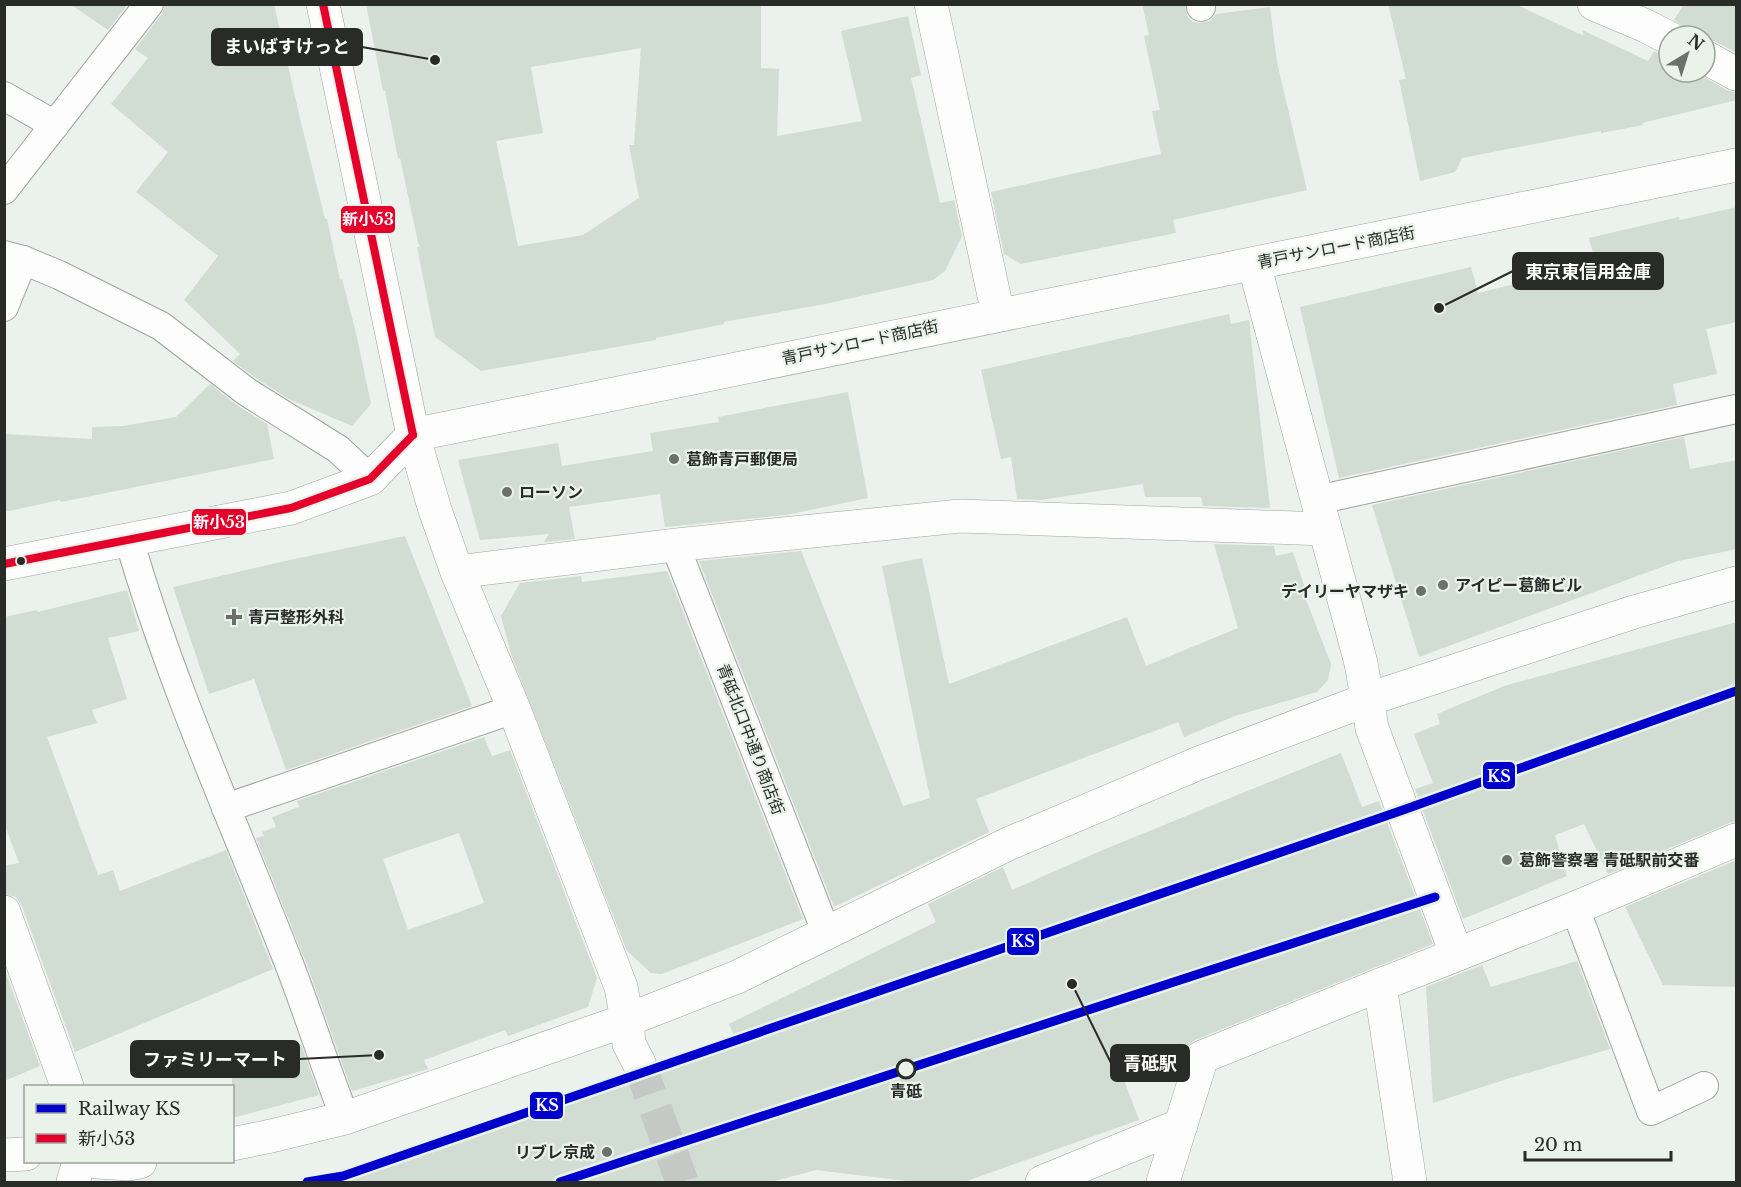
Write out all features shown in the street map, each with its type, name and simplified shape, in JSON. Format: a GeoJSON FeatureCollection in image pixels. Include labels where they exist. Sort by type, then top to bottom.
{"type":"FeatureCollection","features":[{"type":"Feature","properties":{"kind":"street"},"geometry":{"type":"LineString","coordinates":[[323,4],[413,435],[435,510],[457,572],[514,709],[621,987],[629,1044],[639,1063]]}},
{"type":"Feature","properties":{"kind":"street"},"geometry":{"type":"LineString","coordinates":[[932,4],[998,314]]}},
{"type":"Feature","properties":{"kind":"street"},"geometry":{"type":"LineString","coordinates":[[1594,4],[1653,23]]}},
{"type":"Feature","properties":{"kind":"street"},"geometry":{"type":"LineString","coordinates":[[1717,63],[1737,74]]}},
{"type":"Feature","properties":{"kind":"street","name":"青戸サンロード商店街"},"geometry":{"type":"LineString","coordinates":[[413,435],[1737,165]]}},
{"type":"Feature","properties":{"kind":"street"},"geometry":{"type":"LineString","coordinates":[[1254,264],[1361,663],[1369,699],[1372,728],[1456,953]]}},
{"type":"Feature","properties":{"kind":"street"},"geometry":{"type":"LineString","coordinates":[[4,564],[291,508],[370,479],[413,435]]}},
{"type":"Feature","properties":{"kind":"street"},"geometry":{"type":"LineString","coordinates":[[457,572],[675,545],[960,516],[1321,514]]}},
{"type":"Feature","properties":{"kind":"street"},"geometry":{"type":"LineString","coordinates":[[234,1144],[345,1118],[627,1020],[737,977],[1008,844],[1199,763],[1369,699],[1634,612],[1737,583]]}},
{"type":"Feature","properties":{"kind":"street"},"geometry":{"type":"LineString","coordinates":[[1163,1182],[1202,1057],[1456,953],[1575,908],[1737,840]]}},
{"type":"Feature","properties":{"kind":"street"},"geometry":{"type":"LineString","coordinates":[[4,912],[67,1085]]}},
{"type":"Feature","properties":{"kind":"street"},"geometry":{"type":"LineString","coordinates":[[1380,985],[1410,1182]]}},
{"type":"Feature","properties":{"kind":"street"},"geometry":{"type":"LineString","coordinates":[[1042,1182],[1181,1125]]}},
{"type":"Feature","properties":{"kind":"street"},"geometry":{"type":"LineString","coordinates":[[4,1155],[24,1154]]}},
{"type":"Feature","properties":{"kind":"street"},"geometry":{"type":"LineString","coordinates":[[73,1182],[78,1163]]}},
{"type":"Feature","properties":{"kind":"lane"},"geometry":{"type":"LineString","coordinates":[[4,190],[149,4]]}},
{"type":"Feature","properties":{"kind":"lane"},"geometry":{"type":"LineString","coordinates":[[4,96],[55,125]]}},
{"type":"Feature","properties":{"kind":"lane"},"geometry":{"type":"LineString","coordinates":[[4,307],[14,257],[59,275],[161,326],[247,392],[338,449],[370,479]]}},
{"type":"Feature","properties":{"kind":"lane"},"geometry":{"type":"LineString","coordinates":[[1321,514],[1737,409]]}},
{"type":"Feature","properties":{"kind":"lane"},"geometry":{"type":"LineString","coordinates":[[129,539],[186,704],[286,958],[345,1118]]}},
{"type":"Feature","properties":{"kind":"lane","name":"青砥北口中通り商店街"},"geometry":{"type":"LineString","coordinates":[[675,545],[826,932]]}},
{"type":"Feature","properties":{"kind":"lane"},"geometry":{"type":"LineString","coordinates":[[226,808],[514,709]]}},
{"type":"Feature","properties":{"kind":"lane"},"geometry":{"type":"LineString","coordinates":[[1575,908],[1651,1111],[1704,1086]]}},
{"type":"Feature","properties":{"kind":"building"},"geometry":{"type":"Polygon","coordinates":[[[70,4],[128,4],[108,30],[70,4]]]}},
{"type":"Feature","properties":{"kind":"building"},"geometry":{"type":"Polygon","coordinates":[[[165,4],[274,4],[340,280],[342,279],[356,333],[371,404],[352,426],[289,399],[233,361],[240,354],[184,300],[218,256],[136,192],[168,152],[111,104],[148,58],[135,49],[162,14],[165,4]]]}},
{"type":"Feature","properties":{"kind":"building"},"geometry":{"type":"Polygon","coordinates":[[[366,4],[761,4],[761,68],[779,69],[777,136],[862,121],[841,31],[908,16],[921,75],[911,78],[940,203],[954,200],[962,236],[945,271],[933,280],[825,304],[724,322],[724,324],[656,338],[656,340],[481,371],[435,337],[417,247],[419,247],[385,91],[383,91],[366,4]],[[641,48],[531,67],[543,133],[496,141],[518,246],[583,235],[639,198],[629,145],[634,145],[641,48]]]}},
{"type":"Feature","properties":{"kind":"building"},"geometry":{"type":"Polygon","coordinates":[[[1142,4],[1185,4],[1187,16],[1193,22],[1200,23],[1210,21],[1216,14],[1270,7],[1277,62],[1307,190],[1173,220],[1176,233],[1021,264],[1004,254],[991,192],[1161,154],[1152,111],[1160,110],[1144,36],[1149,35],[1142,4]]]}},
{"type":"Feature","properties":{"kind":"building"},"geometry":{"type":"Polygon","coordinates":[[[1388,4],[1515,4],[1584,36],[1582,30],[1648,61],[1654,51],[1657,52],[1657,84],[1716,84],[1737,93],[1737,100],[1642,123],[1643,125],[1462,158],[1455,172],[1420,181],[1399,80],[1406,79],[1388,4]]]}},
{"type":"Feature","properties":{"kind":"building"},"geometry":{"type":"Polygon","coordinates":[[[1684,4],[1737,4],[1737,53],[1717,43],[1717,24],[1680,24],[1674,20],[1684,4]]]}},
{"type":"Feature","properties":{"kind":"building"},"geometry":{"type":"Polygon","coordinates":[[[1737,207],[1737,322],[1706,329],[1717,374],[1673,384],[1677,405],[1339,478],[1300,307],[1471,267],[1478,293],[1596,264],[1589,238],[1679,217],[1680,220],[1737,207]]]}},
{"type":"Feature","properties":{"kind":"building"},"geometry":{"type":"Polygon","coordinates":[[[1229,314],[1231,324],[1249,320],[1270,508],[1203,506],[1201,497],[1145,497],[1143,484],[1041,500],[1017,499],[1011,457],[1001,459],[981,370],[1229,314]]]}},
{"type":"Feature","properties":{"kind":"building"},"geometry":{"type":"Polygon","coordinates":[[[210,384],[238,406],[267,424],[274,459],[4,512],[4,434],[92,439],[92,427],[123,426],[176,417],[210,384]]]}},
{"type":"Feature","properties":{"kind":"building"},"geometry":{"type":"Polygon","coordinates":[[[848,392],[868,498],[786,515],[665,527],[660,494],[569,507],[575,539],[544,542],[549,534],[480,540],[458,460],[558,443],[562,466],[653,451],[650,433],[719,422],[718,417],[848,392]]]}},
{"type":"Feature","properties":{"kind":"building"},"geometry":{"type":"Polygon","coordinates":[[[1684,437],[1690,469],[1737,460],[1737,549],[1678,561],[1419,657],[1372,505],[1684,437]]]}},
{"type":"Feature","properties":{"kind":"building"},"geometry":{"type":"Polygon","coordinates":[[[405,536],[472,706],[286,770],[254,679],[209,694],[173,587],[405,536]]]}},
{"type":"Feature","properties":{"kind":"building"},"geometry":{"type":"Polygon","coordinates":[[[1214,544],[1274,546],[1276,556],[1293,552],[1305,588],[1302,589],[1331,664],[1328,680],[1317,692],[1235,716],[1184,737],[1178,722],[976,799],[989,832],[834,907],[699,561],[801,551],[903,806],[930,798],[882,566],[922,558],[949,684],[1127,617],[1146,666],[1238,628],[1214,544]]]}},
{"type":"Feature","properties":{"kind":"building"},"geometry":{"type":"Polygon","coordinates":[[[667,571],[803,919],[662,974],[651,973],[627,951],[512,657],[501,616],[520,583],[581,576],[582,582],[667,571]]]}},
{"type":"Feature","properties":{"kind":"building"},"geometry":{"type":"Polygon","coordinates":[[[127,590],[139,631],[108,638],[127,699],[92,710],[97,723],[47,737],[98,875],[113,870],[120,891],[226,850],[273,969],[75,1052],[22,906],[16,897],[4,894],[4,866],[19,863],[4,823],[4,617],[37,610],[38,612],[127,590]]]}},
{"type":"Feature","properties":{"kind":"building"},"geometry":{"type":"Polygon","coordinates":[[[1737,622],[1737,822],[1729,823],[1608,874],[1584,824],[1555,835],[1567,876],[1463,919],[1415,789],[1433,783],[1414,734],[1440,724],[1437,714],[1504,686],[1737,622]]]}},
{"type":"Feature","properties":{"kind":"building"},"geometry":{"type":"Polygon","coordinates":[[[484,737],[492,756],[510,750],[597,978],[588,1007],[508,1036],[505,1030],[424,1060],[428,1069],[352,1091],[309,970],[256,838],[264,836],[262,832],[276,827],[272,817],[299,807],[297,801],[484,737]],[[459,833],[383,859],[408,930],[484,903],[459,833]]]}},
{"type":"Feature","properties":{"kind":"building"},"geometry":{"type":"Polygon","coordinates":[[[1341,753],[1362,807],[1379,801],[1433,944],[1121,1072],[1139,1120],[964,1182],[915,1182],[816,1170],[771,1182],[334,1182],[333,1175],[628,1078],[638,1082],[647,1080],[656,1069],[737,1042],[729,1024],[936,922],[928,904],[1003,867],[1012,890],[1105,849],[1341,753]]]}},
{"type":"Feature","properties":{"kind":"building"},"geometry":{"type":"Polygon","coordinates":[[[1737,860],[1737,987],[1663,985],[1625,907],[1737,860]]]}},
{"type":"Feature","properties":{"kind":"building"},"geometry":{"type":"Polygon","coordinates":[[[1577,961],[1610,1049],[1433,1103],[1426,987],[1482,965],[1491,987],[1577,961]]]}},
{"type":"Feature","properties":{"kind":"building"},"geometry":{"type":"Polygon","coordinates":[[[4,968],[40,1066],[4,1081],[4,968]]]}},
{"type":"Feature","properties":{"kind":"building"},"geometry":{"type":"Polygon","coordinates":[[[301,1044],[319,1095],[234,1117],[232,1062],[301,1044]]]}},
{"type":"Feature","properties":{"kind":"tunnel"},"geometry":{"type":"LineString","coordinates":[[639,1063],[682,1182]]}},
{"type":"Feature","properties":{"kind":"rail line","name":"KS"},"geometry":{"type":"LineString","coordinates":[[307,1182],[343,1176],[1403,810],[1736,691]]}},
{"type":"Feature","properties":{"kind":"rail line","name":"KS"},"geometry":{"type":"LineString","coordinates":[[560,1182],[1435,897]]}},
{"type":"Feature","properties":{"kind":"transit line","name":"新小53"},"geometry":{"type":"LineString","coordinates":[[323,4],[413,435]]}},
{"type":"Feature","properties":{"kind":"transit line","name":"新小53"},"geometry":{"type":"LineString","coordinates":[[4,564],[291,508],[370,479],[413,435]]}},
{"type":"Feature","properties":{"kind":"place","name":"まいばすけっと"},"geometry":{"type":"Point","coordinates":[435,60]}},
{"type":"Feature","properties":{"kind":"place","name":"東京東信用金庫"},"geometry":{"type":"Point","coordinates":[1439,308]}},
{"type":"Feature","properties":{"kind":"place","name":"葛飾青戸郵便局"},"geometry":{"type":"Point","coordinates":[674,459]}},
{"type":"Feature","properties":{"kind":"place","name":"ローソン"},"geometry":{"type":"Point","coordinates":[507,492]}},
{"type":"Feature","properties":{"kind":"place","name":"アイピー葛飾ビル"},"geometry":{"type":"Point","coordinates":[1443,585]}},
{"type":"Feature","properties":{"kind":"place","name":"デイリーヤマザキ"},"geometry":{"type":"Point","coordinates":[1421,591]}},
{"type":"Feature","properties":{"kind":"place","name":"青戸整形外科"},"geometry":{"type":"Point","coordinates":[234,617]}},
{"type":"Feature","properties":{"kind":"place","name":"葛飾警察署 青砥駅前交番"},"geometry":{"type":"Point","coordinates":[1507,860]}},
{"type":"Feature","properties":{"kind":"place","name":"青砥駅"},"geometry":{"type":"Point","coordinates":[1072,984]}},
{"type":"Feature","properties":{"kind":"place","name":"ファミリーマート"},"geometry":{"type":"Point","coordinates":[379,1055]}},
{"type":"Feature","properties":{"kind":"place","name":"青砥"},"geometry":{"type":"Point","coordinates":[906,1069]}},
{"type":"Feature","properties":{"kind":"place","name":"リブレ京成"},"geometry":{"type":"Point","coordinates":[607,1152]}}]}
